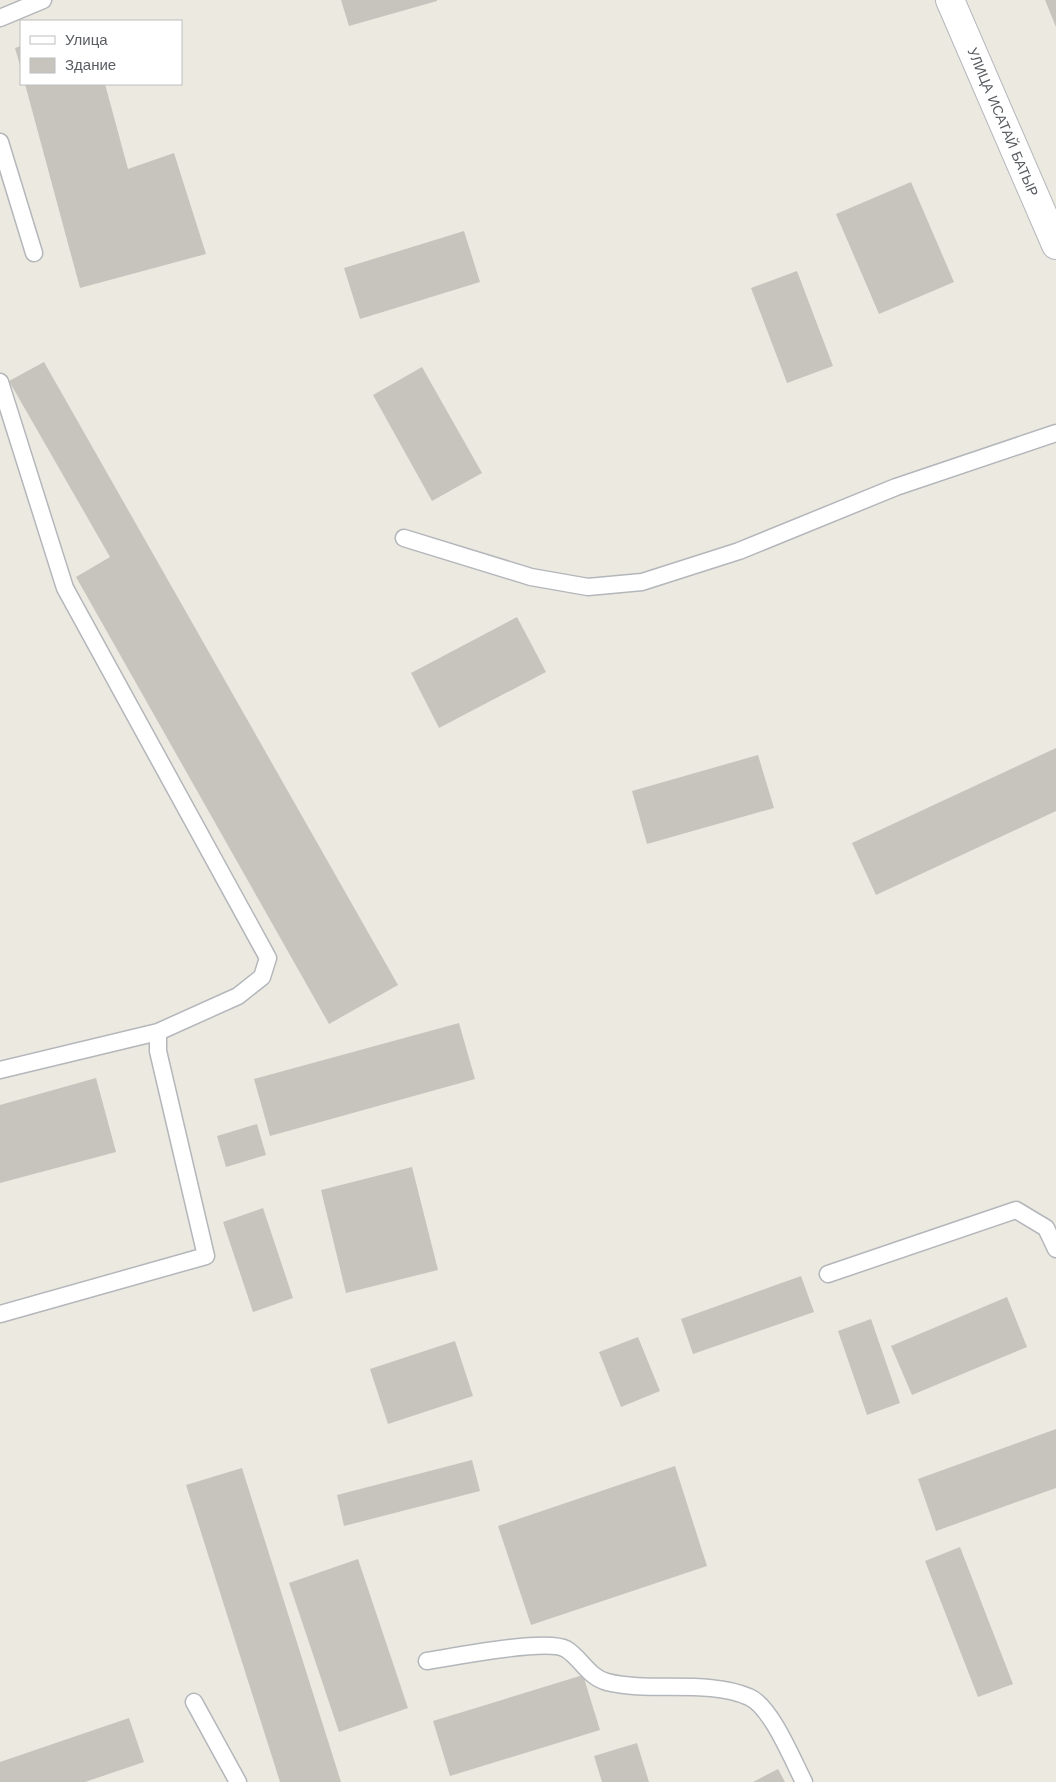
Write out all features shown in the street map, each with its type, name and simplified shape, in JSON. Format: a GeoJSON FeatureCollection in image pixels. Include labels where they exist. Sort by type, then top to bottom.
{"type":"FeatureCollection","features":[{"type":"Feature","properties":{"kind":"street","name":"УЛИЦА ИСАТАЙ БАТЫР"},"geometry":{"type":"LineString","coordinates":[[950,0],[1056,245]]}},
{"type":"Feature","properties":{"kind":"lane"},"geometry":{"type":"LineString","coordinates":[[0,18],[43,0]]}},
{"type":"Feature","properties":{"kind":"lane"},"geometry":{"type":"LineString","coordinates":[[0,142],[34,253]]}},
{"type":"Feature","properties":{"kind":"lane"},"geometry":{"type":"LineString","coordinates":[[0,382],[64,588],[268,958],[262,977],[238,996],[158,1032],[0,1070]]}},
{"type":"Feature","properties":{"kind":"lane"},"geometry":{"type":"LineString","coordinates":[[404,538],[531,576],[588,587],[642,582],[739,551],[896,487],[1056,433]]}},
{"type":"Feature","properties":{"kind":"lane"},"geometry":{"type":"LineString","coordinates":[[0,1314],[206,1256],[158,1051],[158,1032]]}},
{"type":"Feature","properties":{"kind":"lane"},"geometry":{"type":"LineString","coordinates":[[828,1274],[1016,1210],[1046,1228],[1056,1249]]}},
{"type":"Feature","properties":{"kind":"lane"},"geometry":{"type":"LineString","coordinates":[[427,1660],[545,1645],[565,1648],[590,1673],[606,1682],[711,1688],[751,1697],[772,1719],[804,1782]]}},
{"type":"Feature","properties":{"kind":"lane"},"geometry":{"type":"LineString","coordinates":[[194,1702],[238,1782]]}},
{"type":"Feature","properties":{"kind":"building"},"geometry":{"type":"Polygon","coordinates":[[[341,0],[437,0],[437,1],[349,26],[341,0]]]}},
{"type":"Feature","properties":{"kind":"building"},"geometry":{"type":"Polygon","coordinates":[[[1045,0],[1056,0],[1056,27],[1045,0]]]}},
{"type":"Feature","properties":{"kind":"building"},"geometry":{"type":"Polygon","coordinates":[[[20,46],[20,66],[15,48],[20,46]]]}},
{"type":"Feature","properties":{"kind":"building"},"geometry":{"type":"Polygon","coordinates":[[[25,85],[105,85],[128,169],[174,153],[206,254],[80,288],[25,85]]]}},
{"type":"Feature","properties":{"kind":"building"},"geometry":{"type":"Polygon","coordinates":[[[911,182],[954,282],[879,314],[836,214],[911,182]]]}},
{"type":"Feature","properties":{"kind":"building"},"geometry":{"type":"Polygon","coordinates":[[[464,231],[480,282],[360,319],[344,268],[464,231]]]}},
{"type":"Feature","properties":{"kind":"building"},"geometry":{"type":"Polygon","coordinates":[[[797,271],[833,366],[787,383],[751,288],[797,271]]]}},
{"type":"Feature","properties":{"kind":"building"},"geometry":{"type":"Polygon","coordinates":[[[44,362],[398,985],[329,1024],[76,577],[110,557],[9,381],[44,362]]]}},
{"type":"Feature","properties":{"kind":"building"},"geometry":{"type":"Polygon","coordinates":[[[422,367],[482,473],[432,501],[373,395],[422,367]]]}},
{"type":"Feature","properties":{"kind":"building"},"geometry":{"type":"Polygon","coordinates":[[[517,617],[546,672],[439,728],[411,673],[517,617]]]}},
{"type":"Feature","properties":{"kind":"building"},"geometry":{"type":"Polygon","coordinates":[[[1056,748],[1056,811],[876,895],[852,843],[1056,748]]]}},
{"type":"Feature","properties":{"kind":"building"},"geometry":{"type":"Polygon","coordinates":[[[758,755],[774,808],[647,844],[632,791],[758,755]]]}},
{"type":"Feature","properties":{"kind":"building"},"geometry":{"type":"Polygon","coordinates":[[[459,1023],[475,1079],[270,1136],[254,1079],[459,1023]]]}},
{"type":"Feature","properties":{"kind":"building"},"geometry":{"type":"Polygon","coordinates":[[[96,1078],[116,1152],[0,1183],[0,1105],[96,1078]]]}},
{"type":"Feature","properties":{"kind":"building"},"geometry":{"type":"Polygon","coordinates":[[[257,1124],[266,1155],[226,1167],[217,1136],[257,1124]]]}},
{"type":"Feature","properties":{"kind":"building"},"geometry":{"type":"Polygon","coordinates":[[[412,1167],[438,1270],[346,1293],[321,1190],[412,1167]]]}},
{"type":"Feature","properties":{"kind":"building"},"geometry":{"type":"Polygon","coordinates":[[[263,1208],[293,1298],[253,1312],[223,1222],[263,1208]]]}},
{"type":"Feature","properties":{"kind":"building"},"geometry":{"type":"Polygon","coordinates":[[[801,1276],[814,1312],[693,1354],[681,1319],[801,1276]]]}},
{"type":"Feature","properties":{"kind":"building"},"geometry":{"type":"Polygon","coordinates":[[[1007,1297],[1027,1347],[912,1395],[891,1346],[1007,1297]]]}},
{"type":"Feature","properties":{"kind":"building"},"geometry":{"type":"Polygon","coordinates":[[[871,1319],[900,1403],[867,1415],[838,1331],[871,1319]]]}},
{"type":"Feature","properties":{"kind":"building"},"geometry":{"type":"Polygon","coordinates":[[[638,1337],[660,1391],[621,1407],[599,1352],[638,1337]]]}},
{"type":"Feature","properties":{"kind":"building"},"geometry":{"type":"Polygon","coordinates":[[[455,1341],[473,1396],[388,1424],[370,1369],[455,1341]]]}},
{"type":"Feature","properties":{"kind":"building"},"geometry":{"type":"Polygon","coordinates":[[[1056,1429],[1056,1488],[936,1531],[918,1479],[1056,1429]]]}},
{"type":"Feature","properties":{"kind":"building"},"geometry":{"type":"Polygon","coordinates":[[[472,1460],[480,1491],[344,1526],[337,1495],[472,1460]]]}},
{"type":"Feature","properties":{"kind":"building"},"geometry":{"type":"Polygon","coordinates":[[[675,1466],[707,1566],[531,1625],[498,1526],[675,1466]]]}},
{"type":"Feature","properties":{"kind":"building"},"geometry":{"type":"Polygon","coordinates":[[[242,1468],[341,1782],[280,1782],[186,1485],[242,1468]]]}},
{"type":"Feature","properties":{"kind":"building"},"geometry":{"type":"Polygon","coordinates":[[[960,1547],[1013,1684],[978,1697],[925,1561],[960,1547]]]}},
{"type":"Feature","properties":{"kind":"building"},"geometry":{"type":"Polygon","coordinates":[[[358,1559],[408,1708],[339,1732],[289,1583],[358,1559]]]}},
{"type":"Feature","properties":{"kind":"building"},"geometry":{"type":"Polygon","coordinates":[[[583,1675],[600,1730],[450,1776],[433,1721],[583,1675]]]}},
{"type":"Feature","properties":{"kind":"building"},"geometry":{"type":"Polygon","coordinates":[[[129,1718],[144,1762],[85,1782],[0,1782],[0,1762],[129,1718]]]}},
{"type":"Feature","properties":{"kind":"building"},"geometry":{"type":"Polygon","coordinates":[[[637,1743],[649,1782],[602,1782],[594,1756],[637,1743]]]}},
{"type":"Feature","properties":{"kind":"building"},"geometry":{"type":"Polygon","coordinates":[[[778,1769],[785,1782],[753,1782],[778,1769]]]}}]}
